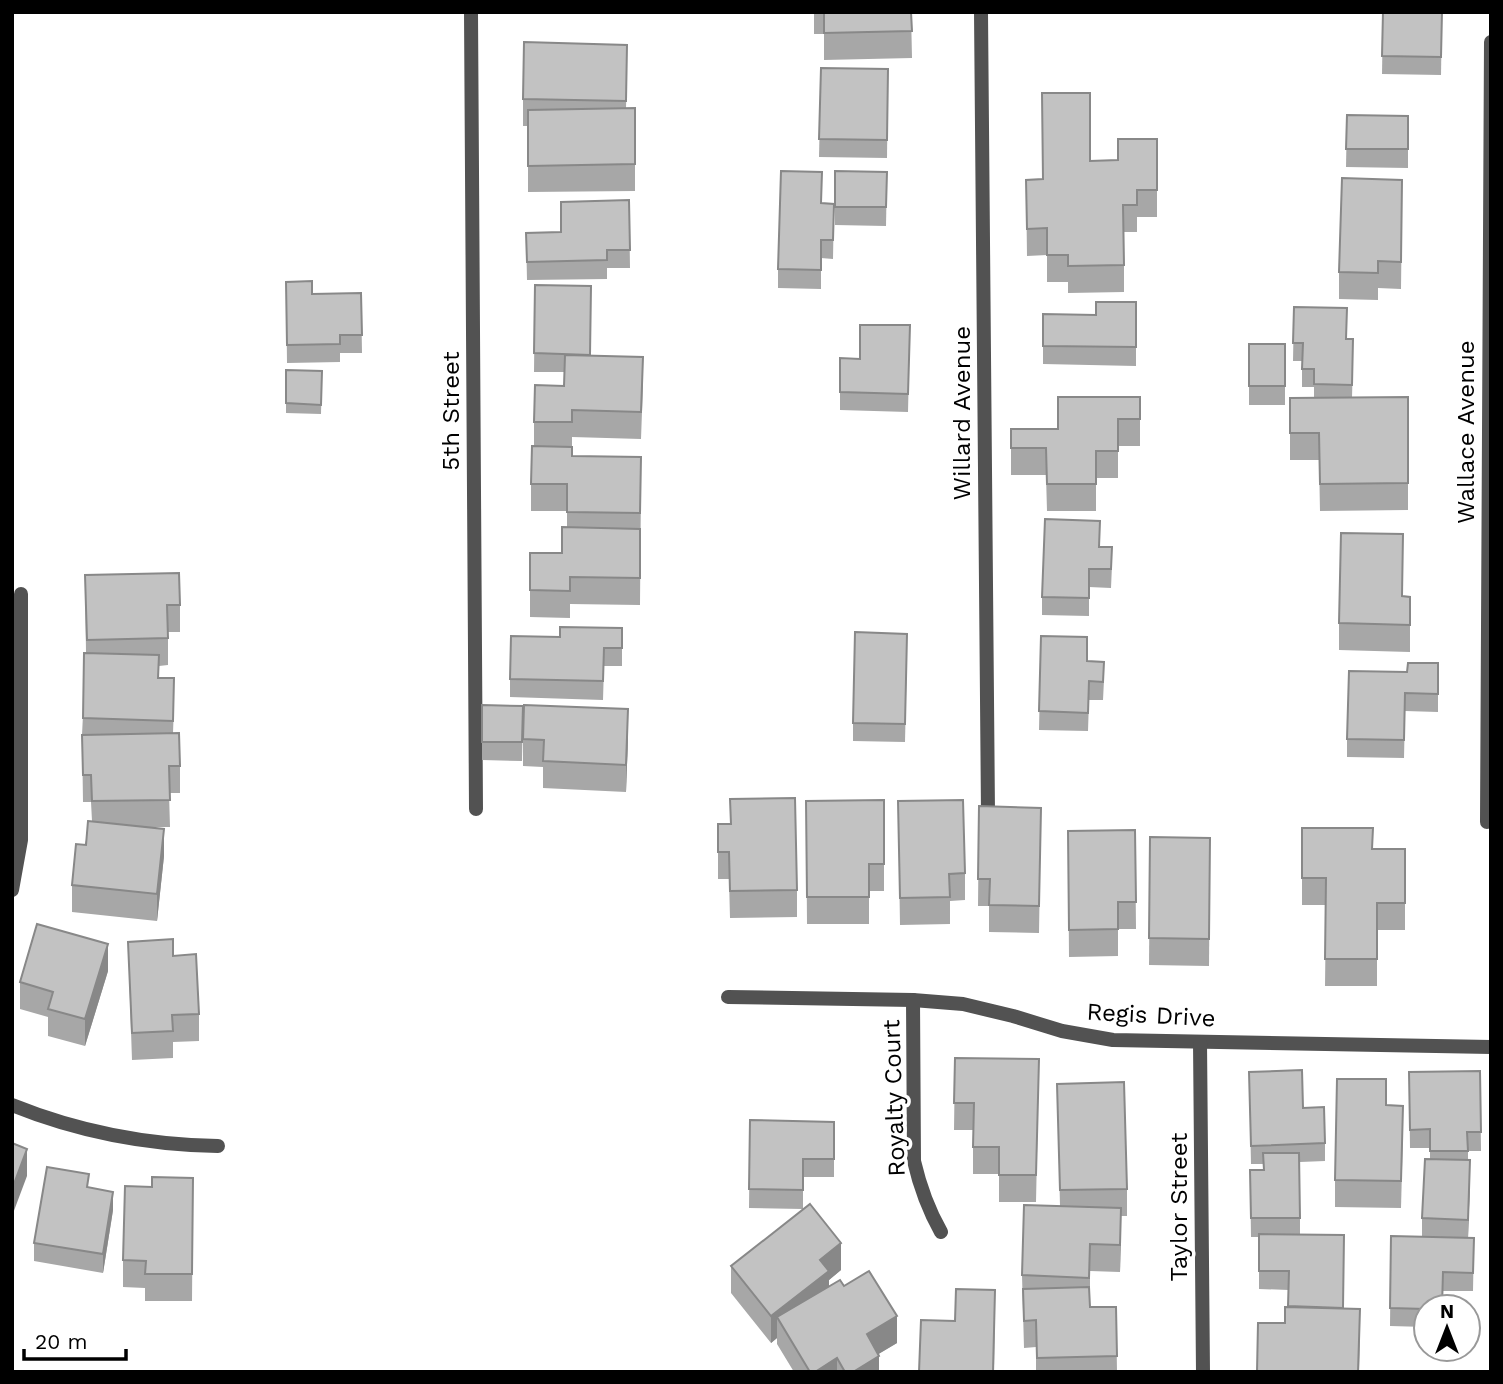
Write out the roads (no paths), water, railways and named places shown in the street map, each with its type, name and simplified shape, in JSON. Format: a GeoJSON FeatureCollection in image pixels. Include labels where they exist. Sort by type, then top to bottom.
{"type":"FeatureCollection","features":[{"type":"Feature","properties":{"kind":"street","name":"5th Street"},"geometry":{"type":"LineString","coordinates":[[471,12],[476,809]]}},
{"type":"Feature","properties":{"kind":"street","name":"Willard Avenue"},"geometry":{"type":"LineString","coordinates":[[981,12],[988,814]]}},
{"type":"Feature","properties":{"kind":"street","name":"Wallace Avenue"},"geometry":{"type":"LineString","coordinates":[[1487,822],[1491,42]]}},
{"type":"Feature","properties":{"kind":"street"},"geometry":{"type":"LineString","coordinates":[[12,890],[21,840],[22,594]]}},
{"type":"Feature","properties":{"kind":"street","name":"Regis Drive"},"geometry":{"type":"LineString","coordinates":[[728,997],[913,1000],[963,1004],[1062,1031],[1113,1040],[1491,1047]]}},
{"type":"Feature","properties":{"kind":"street","name":"Royalty Court"},"geometry":{"type":"LineString","coordinates":[[913,1000],[914,1161],[919,1186],[941,1232]]}},
{"type":"Feature","properties":{"kind":"street","name":"Taylor Street"},"geometry":{"type":"LineString","coordinates":[[1200,1042],[1203,1372]]}},
{"type":"Feature","properties":{"kind":"street"},"geometry":{"type":"LineString","coordinates":[[12,1105],[43,1118],[97,1133],[151,1142],[218,1146]]}}]}
